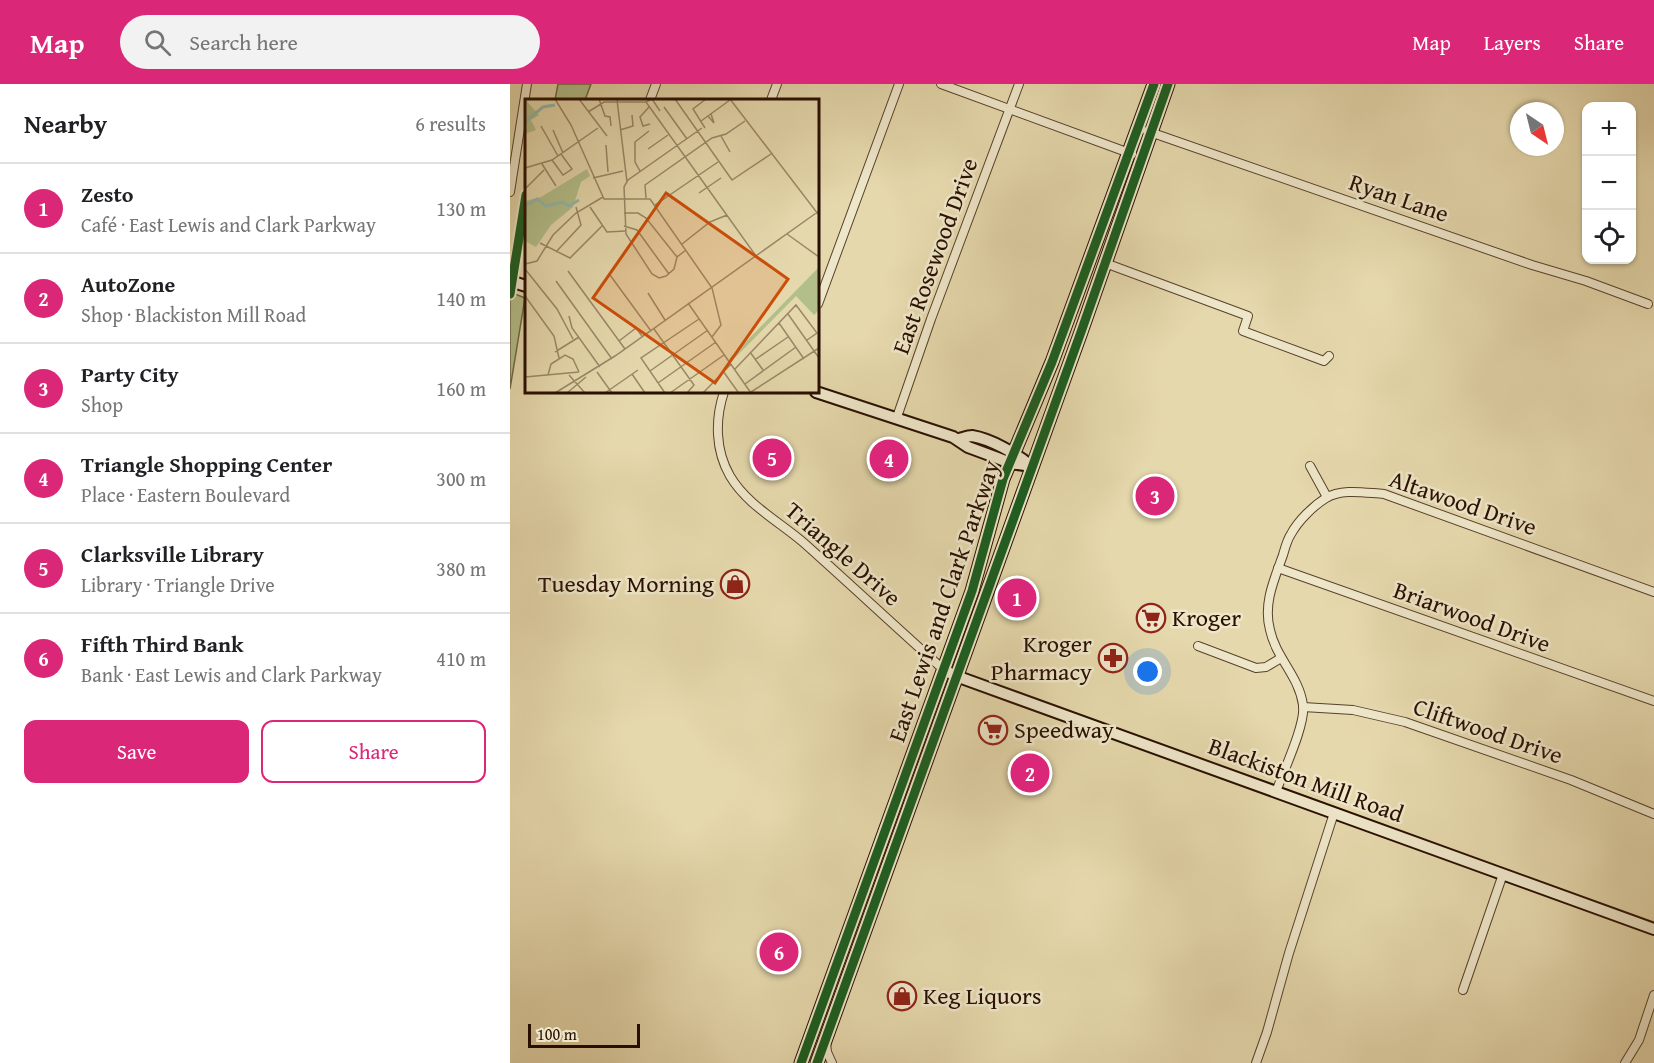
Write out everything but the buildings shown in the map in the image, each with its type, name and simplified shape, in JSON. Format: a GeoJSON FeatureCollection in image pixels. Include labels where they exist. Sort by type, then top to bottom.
{"type":"FeatureCollection","features":[{"type":"Feature","properties":{"kind":"main road","name":"East Lewis and Clark Parkway"},"geometry":{"type":"LineString","coordinates":[[801,1063],[972,591],[1003,479],[1052,362],[1154,84]]}},
{"type":"Feature","properties":{"kind":"main road","name":"East Lewis and Clark Parkway"},"geometry":{"type":"LineString","coordinates":[[817,1063],[1168,84]]}},
{"type":"Feature","properties":{"kind":"main road"},"geometry":{"type":"LineString","coordinates":[[510,281],[525,286]]}},
{"type":"Feature","properties":{"kind":"main road"},"geometry":{"type":"LineString","coordinates":[[819,393],[959,439],[971,436],[1032,466]]}},
{"type":"Feature","properties":{"kind":"main road","name":"Blackiston Mill Road"},"geometry":{"type":"LineString","coordinates":[[944,670],[1654,929]]}},
{"type":"Feature","properties":{"kind":"street"},"geometry":{"type":"LineString","coordinates":[[510,192],[527,84]]}},
{"type":"Feature","properties":{"kind":"street"},"geometry":{"type":"LineString","coordinates":[[650,99],[656,84]]}},
{"type":"Feature","properties":{"kind":"street"},"geometry":{"type":"LineString","coordinates":[[771,99],[777,84]]}},
{"type":"Feature","properties":{"kind":"street"},"geometry":{"type":"LineString","coordinates":[[819,301],[899,84]]}},
{"type":"Feature","properties":{"kind":"street"},"geometry":{"type":"LineString","coordinates":[[941,84],[1142,158]]}},
{"type":"Feature","properties":{"kind":"street","name":"East Rosewood Drive"},"geometry":{"type":"LineString","coordinates":[[897,417],[1019,84]]}},
{"type":"Feature","properties":{"kind":"street","name":"Ryan Lane"},"geometry":{"type":"LineString","coordinates":[[1138,128],[1648,304]]}},
{"type":"Feature","properties":{"kind":"street"},"geometry":{"type":"LineString","coordinates":[[1105,262],[1248,316],[1243,331],[1324,362],[1329,356]]}},
{"type":"Feature","properties":{"kind":"street","name":"Triangle Drive"},"geometry":{"type":"LineString","coordinates":[[724,393],[717,428],[729,476],[746,496],[802,542],[944,670]]}},
{"type":"Feature","properties":{"kind":"street"},"geometry":{"type":"LineString","coordinates":[[1276,792],[1300,725],[1304,707],[1297,681],[1281,658],[1270,633],[1268,620],[1270,590],[1291,534],[1308,513],[1327,497],[1310,466]]}},
{"type":"Feature","properties":{"kind":"street","name":"Altawood Drive"},"geometry":{"type":"LineString","coordinates":[[1327,497],[1349,492],[1384,494],[1654,592]]}},
{"type":"Feature","properties":{"kind":"street","name":"Briarwood Drive"},"geometry":{"type":"LineString","coordinates":[[1278,567],[1654,701]]}},
{"type":"Feature","properties":{"kind":"street"},"geometry":{"type":"LineString","coordinates":[[1198,646],[1256,668],[1266,667],[1281,658]]}},
{"type":"Feature","properties":{"kind":"street","name":"Cliftwood Drive"},"geometry":{"type":"LineString","coordinates":[[1304,707],[1353,710],[1405,722],[1571,780],[1654,814]]}},
{"type":"Feature","properties":{"kind":"street"},"geometry":{"type":"LineString","coordinates":[[1256,1063],[1335,813]]}},
{"type":"Feature","properties":{"kind":"street"},"geometry":{"type":"LineString","coordinates":[[1463,990],[1503,874]]}},
{"type":"Feature","properties":{"kind":"street"},"geometry":{"type":"LineString","coordinates":[[1625,1063],[1639,1040],[1654,995]]}},
{"type":"Feature","properties":{"kind":"street"},"geometry":{"type":"LineString","coordinates":[[827,1034],[826,1046],[832,1063]]}},
{"type":"Feature","properties":{"kind":"green space"},"geometry":{"type":"Polygon","coordinates":[[[558,84],[591,84],[585,99],[555,99],[558,84]]]}},
{"type":"Feature","properties":{"kind":"green space"},"geometry":{"type":"Polygon","coordinates":[[[510,292],[525,298],[510,389],[510,292]]]}},
{"type":"Feature","properties":{"kind":"cycle path"},"geometry":{"type":"LineString","coordinates":[[801,1063],[972,591],[1003,479],[1052,362],[1154,84]]}},
{"type":"Feature","properties":{"kind":"cycle path"},"geometry":{"type":"LineString","coordinates":[[817,1063],[1081,332],[1168,84]]}},
{"type":"Feature","properties":{"kind":"cycle path"},"geometry":{"type":"LineString","coordinates":[[510,294],[525,201]]}},
{"type":"Feature","properties":{"kind":"place","name":"Clarksville Library"},"geometry":{"type":"Point","coordinates":[772,458]}},
{"type":"Feature","properties":{"kind":"place","name":"Triangle Shopping Center"},"geometry":{"type":"Point","coordinates":[889,459]}},
{"type":"Feature","properties":{"kind":"place","name":"Party City"},"geometry":{"type":"Point","coordinates":[1155,496]}},
{"type":"Feature","properties":{"kind":"place","name":"Tuesday Morning"},"geometry":{"type":"Point","coordinates":[735,584]}},
{"type":"Feature","properties":{"kind":"place","name":"Zesto"},"geometry":{"type":"Point","coordinates":[1017,598]}},
{"type":"Feature","properties":{"kind":"place","name":"Kroger"},"geometry":{"type":"Point","coordinates":[1151,618]}},
{"type":"Feature","properties":{"kind":"place","name":"Kroger Pharmacy"},"geometry":{"type":"Point","coordinates":[1113,658]}},
{"type":"Feature","properties":{"kind":"place","name":"Speedway"},"geometry":{"type":"Point","coordinates":[993,730]}},
{"type":"Feature","properties":{"kind":"place","name":"AutoZone"},"geometry":{"type":"Point","coordinates":[1030,773]}},
{"type":"Feature","properties":{"kind":"place","name":"Fifth Third Bank"},"geometry":{"type":"Point","coordinates":[779,952]}},
{"type":"Feature","properties":{"kind":"place","name":"Keg Liquors"},"geometry":{"type":"Point","coordinates":[902,996]}}]}
